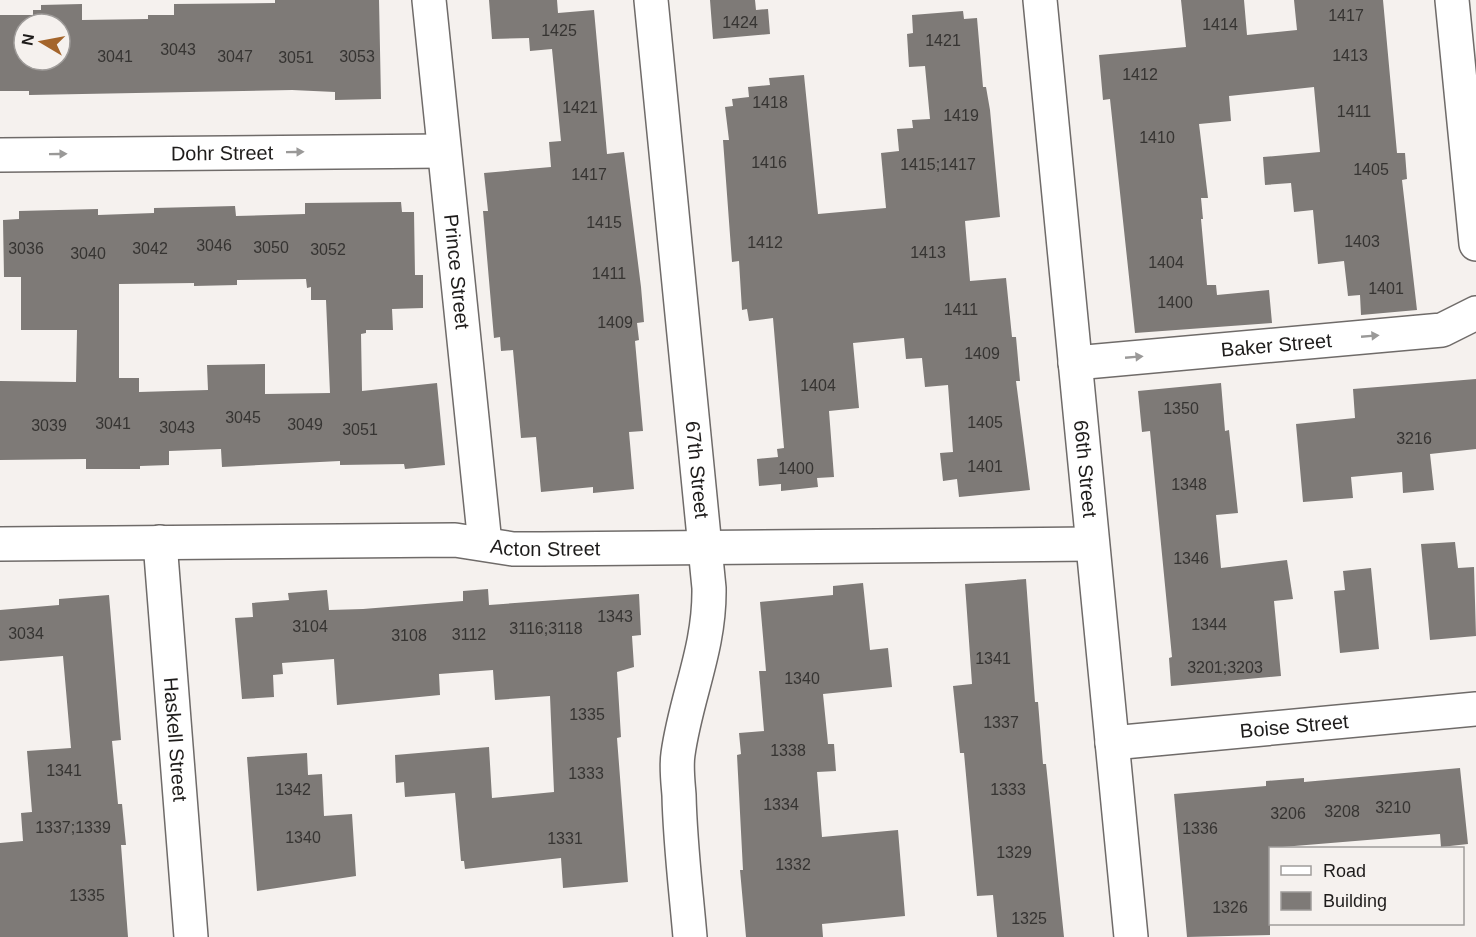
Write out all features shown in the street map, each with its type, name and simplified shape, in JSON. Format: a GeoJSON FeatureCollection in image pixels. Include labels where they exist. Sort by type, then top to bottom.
{"type":"FeatureCollection","features":[{"type":"Feature","properties":{"kind":"street","name":"Prince Street"},"geometry":{"type":"LineString","coordinates":[[429,0],[484,544]]}},
{"type":"Feature","properties":{"kind":"street","name":"67th Street"},"geometry":{"type":"LineString","coordinates":[[651,0],[709,588],[704,650],[684,720],[677,757],[679,822],[690,937]]}},
{"type":"Feature","properties":{"kind":"street","name":"66th Street"},"geometry":{"type":"LineString","coordinates":[[1040,0],[1131,937]]}},
{"type":"Feature","properties":{"kind":"street"},"geometry":{"type":"LineString","coordinates":[[1452,0],[1476,244]]}},
{"type":"Feature","properties":{"kind":"street","name":"Dohr Street"},"geometry":{"type":"LineString","coordinates":[[0,155],[444,151]]}},
{"type":"Feature","properties":{"kind":"street","name":"Baker Street"},"geometry":{"type":"LineString","coordinates":[[1075,363],[1442,330],[1476,314]]}},
{"type":"Feature","properties":{"kind":"street","name":"Acton Street"},"geometry":{"type":"LineString","coordinates":[[0,544],[455,540],[513,549],[1092,544]]}},
{"type":"Feature","properties":{"kind":"street","name":"Haskell Street"},"geometry":{"type":"LineString","coordinates":[[160,542],[191,937]]}},
{"type":"Feature","properties":{"kind":"street","name":"Boise Street"},"geometry":{"type":"LineString","coordinates":[[1112,743],[1476,709]]}},
{"type":"Feature","properties":{"kind":"building"},"geometry":{"type":"Polygon","coordinates":[[[275,0],[379,0],[381,99],[335,100],[335,92],[292,90],[29,95],[29,91],[0,91],[0,15],[12,15],[12,72],[72,72],[72,12],[33,12],[33,10],[41,10],[41,5],[82,4],[82,20],[148,19],[148,15],[174,15],[174,4],[275,3],[275,0]]]}},
{"type":"Feature","properties":{"kind":"building"},"geometry":{"type":"Polygon","coordinates":[[[489,0],[557,0],[558,13],[594,10],[607,154],[624,152],[644,322],[637,323],[639,340],[635,341],[643,431],[629,432],[634,489],[593,493],[593,487],[541,492],[536,437],[521,438],[513,350],[501,351],[500,337],[494,338],[483,211],[488,211],[484,173],[551,167],[549,142],[561,141],[552,49],[530,51],[529,38],[492,39],[489,0]]]}},
{"type":"Feature","properties":{"kind":"building"},"geometry":{"type":"Polygon","coordinates":[[[710,0],[755,0],[756,10],[768,9],[770,34],[713,39],[710,0]]]}},
{"type":"Feature","properties":{"kind":"building"},"geometry":{"type":"Polygon","coordinates":[[[1181,0],[1244,0],[1247,35],[1297,30],[1294,0],[1383,0],[1397,153],[1405,153],[1407,179],[1402,180],[1417,310],[1361,315],[1360,295],[1348,296],[1344,261],[1318,264],[1313,210],[1294,212],[1291,183],[1265,185],[1263,157],[1320,152],[1314,87],[1229,96],[1231,121],[1199,124],[1208,198],[1201,198],[1207,285],[1216,285],[1217,295],[1269,290],[1272,323],[1135,333],[1110,99],[1103,100],[1099,55],[1186,47],[1181,0]]]}},
{"type":"Feature","properties":{"kind":"building"},"geometry":{"type":"Polygon","coordinates":[[[963,11],[964,19],[977,18],[983,87],[986,87],[990,110],[1000,217],[965,221],[970,281],[1006,278],[1012,337],[1016,337],[1020,381],[1016,381],[1030,490],[959,497],[957,479],[943,481],[940,453],[953,452],[948,385],[925,387],[922,358],[906,359],[904,338],[853,343],[859,408],[829,411],[834,477],[817,478],[818,487],[781,491],[781,484],[759,486],[757,459],[778,457],[777,449],[784,448],[773,318],[749,321],[747,309],[742,310],[739,261],[732,262],[723,140],[729,140],[725,107],[733,106],[732,99],[749,97],[748,87],[770,85],[769,78],[804,75],[818,214],[886,208],[881,153],[899,151],[897,129],[913,128],[912,120],[930,119],[925,66],[909,67],[907,34],[913,33],[912,15],[963,11]]]}},
{"type":"Feature","properties":{"kind":"building"},"geometry":{"type":"Polygon","coordinates":[[[401,202],[402,212],[414,212],[415,275],[423,275],[423,308],[392,309],[393,330],[366,330],[366,333],[361,334],[362,391],[437,383],[445,465],[405,469],[404,464],[340,465],[340,461],[222,467],[221,449],[169,451],[169,465],[140,466],[140,469],[86,469],[86,459],[0,460],[0,381],[76,382],[77,330],[21,330],[21,277],[4,277],[3,220],[19,219],[19,211],[98,209],[98,215],[154,213],[154,208],[235,206],[236,216],[305,214],[305,203],[401,202]],[[306,279],[237,280],[237,285],[119,284],[119,378],[139,378],[139,392],[208,390],[207,365],[265,364],[265,394],[330,393],[326,300],[311,300],[311,287],[307,288],[306,279]]]}},
{"type":"Feature","properties":{"kind":"building"},"geometry":{"type":"Polygon","coordinates":[[[1476,379],[1476,449],[1430,454],[1434,490],[1403,493],[1402,472],[1351,477],[1353,498],[1303,502],[1296,424],[1355,418],[1353,389],[1476,379]]]}},
{"type":"Feature","properties":{"kind":"building"},"geometry":{"type":"Polygon","coordinates":[[[1221,383],[1225,431],[1229,430],[1238,513],[1216,515],[1221,568],[1287,560],[1293,599],[1274,601],[1281,676],[1171,686],[1169,658],[1172,657],[1150,431],[1142,432],[1138,391],[1221,383]]]}},
{"type":"Feature","properties":{"kind":"building"},"geometry":{"type":"Polygon","coordinates":[[[1455,542],[1458,568],[1474,567],[1476,636],[1430,640],[1421,544],[1455,542]]]}},
{"type":"Feature","properties":{"kind":"building"},"geometry":{"type":"Polygon","coordinates":[[[1371,568],[1379,649],[1340,653],[1334,591],[1345,590],[1343,571],[1371,568]]]}},
{"type":"Feature","properties":{"kind":"building"},"geometry":{"type":"Polygon","coordinates":[[[1026,579],[1035,702],[1038,702],[1043,764],[1046,764],[1064,937],[997,937],[993,895],[977,896],[964,753],[960,753],[953,686],[972,684],[965,584],[1026,579]]]}},
{"type":"Feature","properties":{"kind":"building"},"geometry":{"type":"Polygon","coordinates":[[[863,583],[870,650],[888,648],[892,687],[823,694],[828,744],[834,744],[836,771],[817,772],[822,837],[898,830],[905,916],[822,924],[823,937],[746,937],[740,870],[743,870],[737,755],[741,754],[739,733],[764,731],[759,671],[766,671],[760,602],[833,595],[833,586],[863,583]]]}},
{"type":"Feature","properties":{"kind":"building"},"geometry":{"type":"Polygon","coordinates":[[[488,589],[489,605],[639,594],[641,635],[632,636],[634,667],[617,672],[621,737],[617,738],[628,882],[563,888],[561,858],[465,869],[464,861],[461,861],[455,793],[405,797],[404,782],[396,783],[395,755],[489,747],[492,798],[554,792],[550,696],[495,700],[493,670],[439,674],[440,695],[337,705],[334,659],[282,663],[283,674],[273,675],[274,697],[242,699],[235,618],[253,617],[252,603],[289,600],[288,593],[327,590],[329,610],[363,609],[463,601],[463,591],[488,589]]]}},
{"type":"Feature","properties":{"kind":"building"},"geometry":{"type":"Polygon","coordinates":[[[109,595],[121,740],[112,741],[118,804],[122,804],[126,845],[121,845],[128,937],[0,937],[0,843],[23,841],[21,813],[32,812],[27,751],[71,748],[63,656],[0,661],[0,610],[59,605],[59,599],[109,595]]]}},
{"type":"Feature","properties":{"kind":"building"},"geometry":{"type":"Polygon","coordinates":[[[307,753],[308,775],[322,774],[324,816],[352,814],[356,876],[257,891],[247,757],[307,753]]]}},
{"type":"Feature","properties":{"kind":"building"},"geometry":{"type":"Polygon","coordinates":[[[1460,768],[1468,844],[1441,847],[1440,834],[1269,847],[1270,935],[1187,937],[1174,794],[1266,786],[1266,781],[1304,778],[1304,782],[1460,768]]]}}]}
